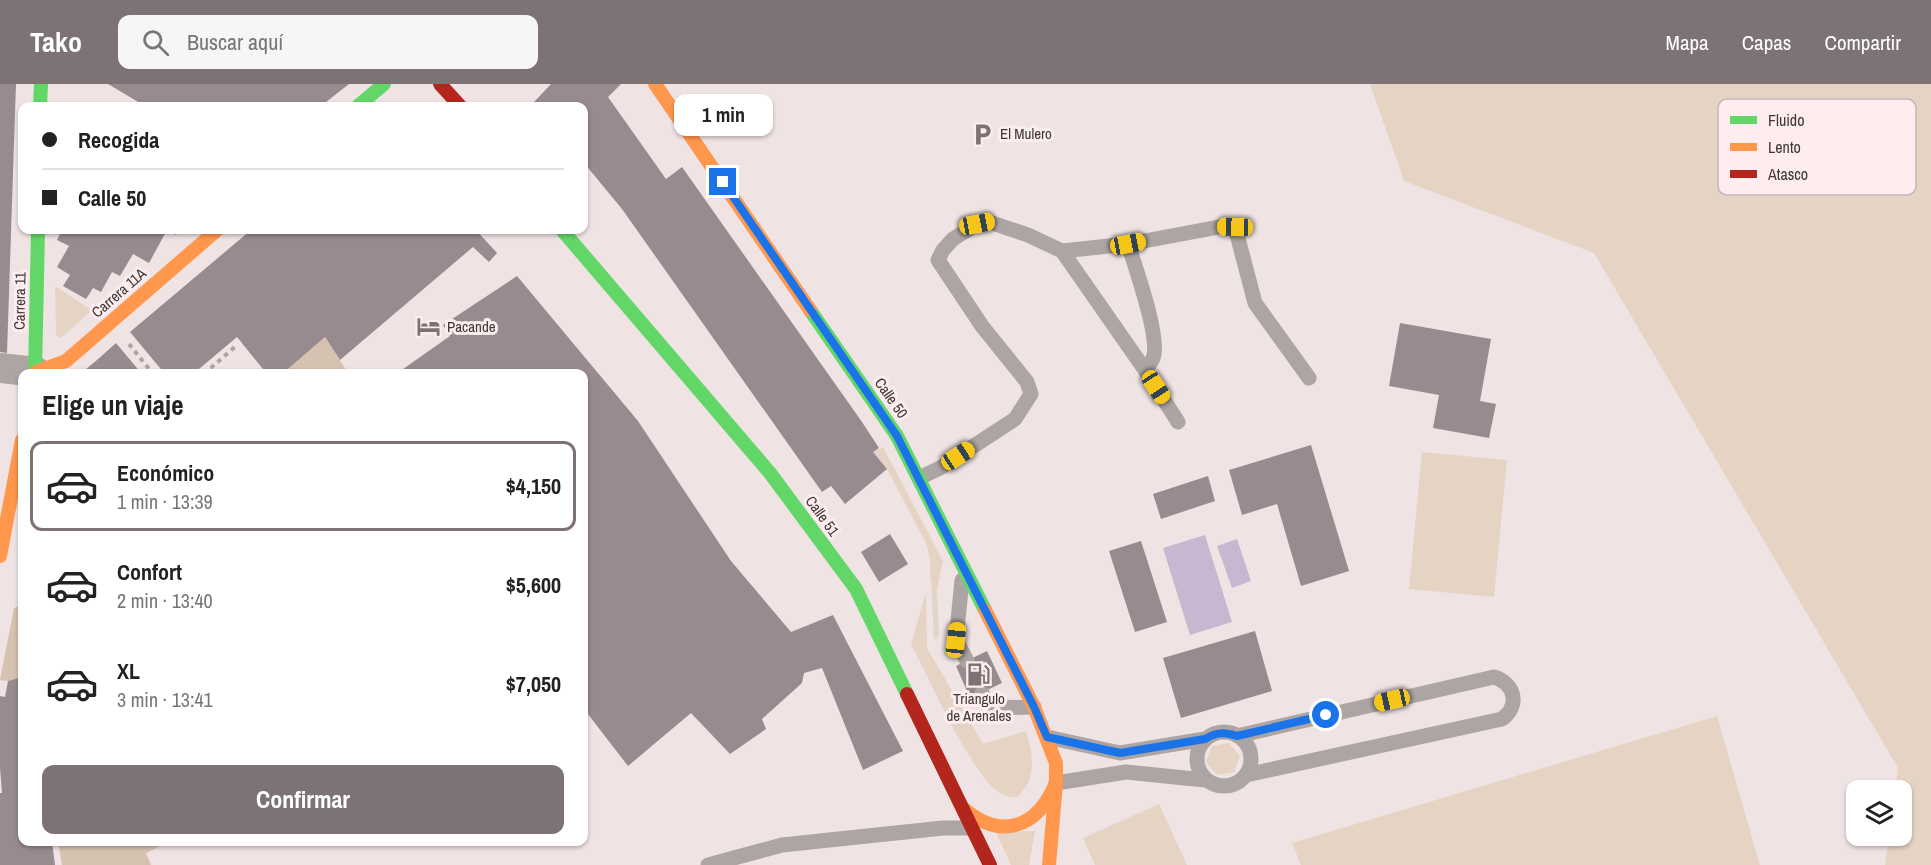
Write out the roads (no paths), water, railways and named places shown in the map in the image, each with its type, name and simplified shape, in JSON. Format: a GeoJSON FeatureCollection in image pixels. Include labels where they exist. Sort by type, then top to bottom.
{"type":"FeatureCollection","features":[{"type":"Feature","properties":{"kind":"main road"},"geometry":{"type":"LineString","coordinates":[[40,84],[40,102]]}},
{"type":"Feature","properties":{"kind":"main road"},"geometry":{"type":"LineString","coordinates":[[363,102],[384,84]]}},
{"type":"Feature","properties":{"kind":"main road"},"geometry":{"type":"LineString","coordinates":[[440,84],[456,102]]}},
{"type":"Feature","properties":{"kind":"main road","name":"Calle 50"},"geometry":{"type":"LineString","coordinates":[[655,84],[897,436],[919,478],[1034,707],[1056,763],[1049,865]]}},
{"type":"Feature","properties":{"kind":"main road","name":"Carrera 11"},"geometry":{"type":"LineString","coordinates":[[36,369],[38,234]]}},
{"type":"Feature","properties":{"kind":"main road","name":"Carrera 11A"},"geometry":{"type":"LineString","coordinates":[[46,369],[66,361],[212,234]]}},
{"type":"Feature","properties":{"kind":"main road","name":"Calle 51"},"geometry":{"type":"LineString","coordinates":[[565,234],[770,473],[856,589],[990,865]]}},
{"type":"Feature","properties":{"kind":"main road"},"geometry":{"type":"LineString","coordinates":[[0,556],[18,461]]}},
{"type":"Feature","properties":{"kind":"main road"},"geometry":{"type":"LineString","coordinates":[[963,808],[976,820],[992,826],[1009,827],[1026,823],[1040,813],[1050,800],[1056,783]]}},
{"type":"Feature","properties":{"kind":"street"},"geometry":{"type":"LineString","coordinates":[[0,368],[18,370]]}},
{"type":"Feature","properties":{"kind":"lane"},"geometry":{"type":"LineString","coordinates":[[919,478],[940,468],[1015,419],[1031,394],[1028,382],[982,326],[938,260],[953,238],[977,224],[989,222],[1028,235],[1062,251],[1145,370],[1178,422]]}},
{"type":"Feature","properties":{"kind":"lane"},"geometry":{"type":"LineString","coordinates":[[1062,251],[1128,244],[1219,227],[1235,227],[1255,303],[1309,378]]}},
{"type":"Feature","properties":{"kind":"lane"},"geometry":{"type":"LineString","coordinates":[[1128,244],[1148,313],[1154,344],[1154,358],[1145,370]]}},
{"type":"Feature","properties":{"kind":"lane"},"geometry":{"type":"LineString","coordinates":[[964,568],[956,640],[967,661]]}},
{"type":"Feature","properties":{"kind":"lane"},"geometry":{"type":"LineString","coordinates":[[1237,736],[1494,677],[1506,682],[1514,695],[1510,712],[1502,718],[1245,775]]}},
{"type":"Feature","properties":{"kind":"lane"},"geometry":{"type":"LineString","coordinates":[[982,693],[989,708],[1034,707]]}},
{"type":"Feature","properties":{"kind":"lane"},"geometry":{"type":"LineString","coordinates":[[1047,737],[1120,753],[1205,739],[1226,732],[1237,736],[1245,743],[1250,753],[1250,765],[1245,775],[1237,783],[1227,786],[1215,785],[1205,780],[1126,772],[1056,783]]}},
{"type":"Feature","properties":{"kind":"lane"},"geometry":{"type":"LineString","coordinates":[[1205,739],[1199,748],[1196,760],[1205,780]]}},
{"type":"Feature","properties":{"kind":"lane"},"geometry":{"type":"LineString","coordinates":[[708,865],[782,845],[943,828],[972,828]]}},
{"type":"Feature","properties":{"kind":"place","name":"El Mulero"},"geometry":{"type":"Point","coordinates":[982,134]}},
{"type":"Feature","properties":{"kind":"place","name":"Pacande"},"geometry":{"type":"Point","coordinates":[429,327]}},
{"type":"Feature","properties":{"kind":"place","name":"Triangulo de Arenales"},"geometry":{"type":"Point","coordinates":[979,675]}}]}
